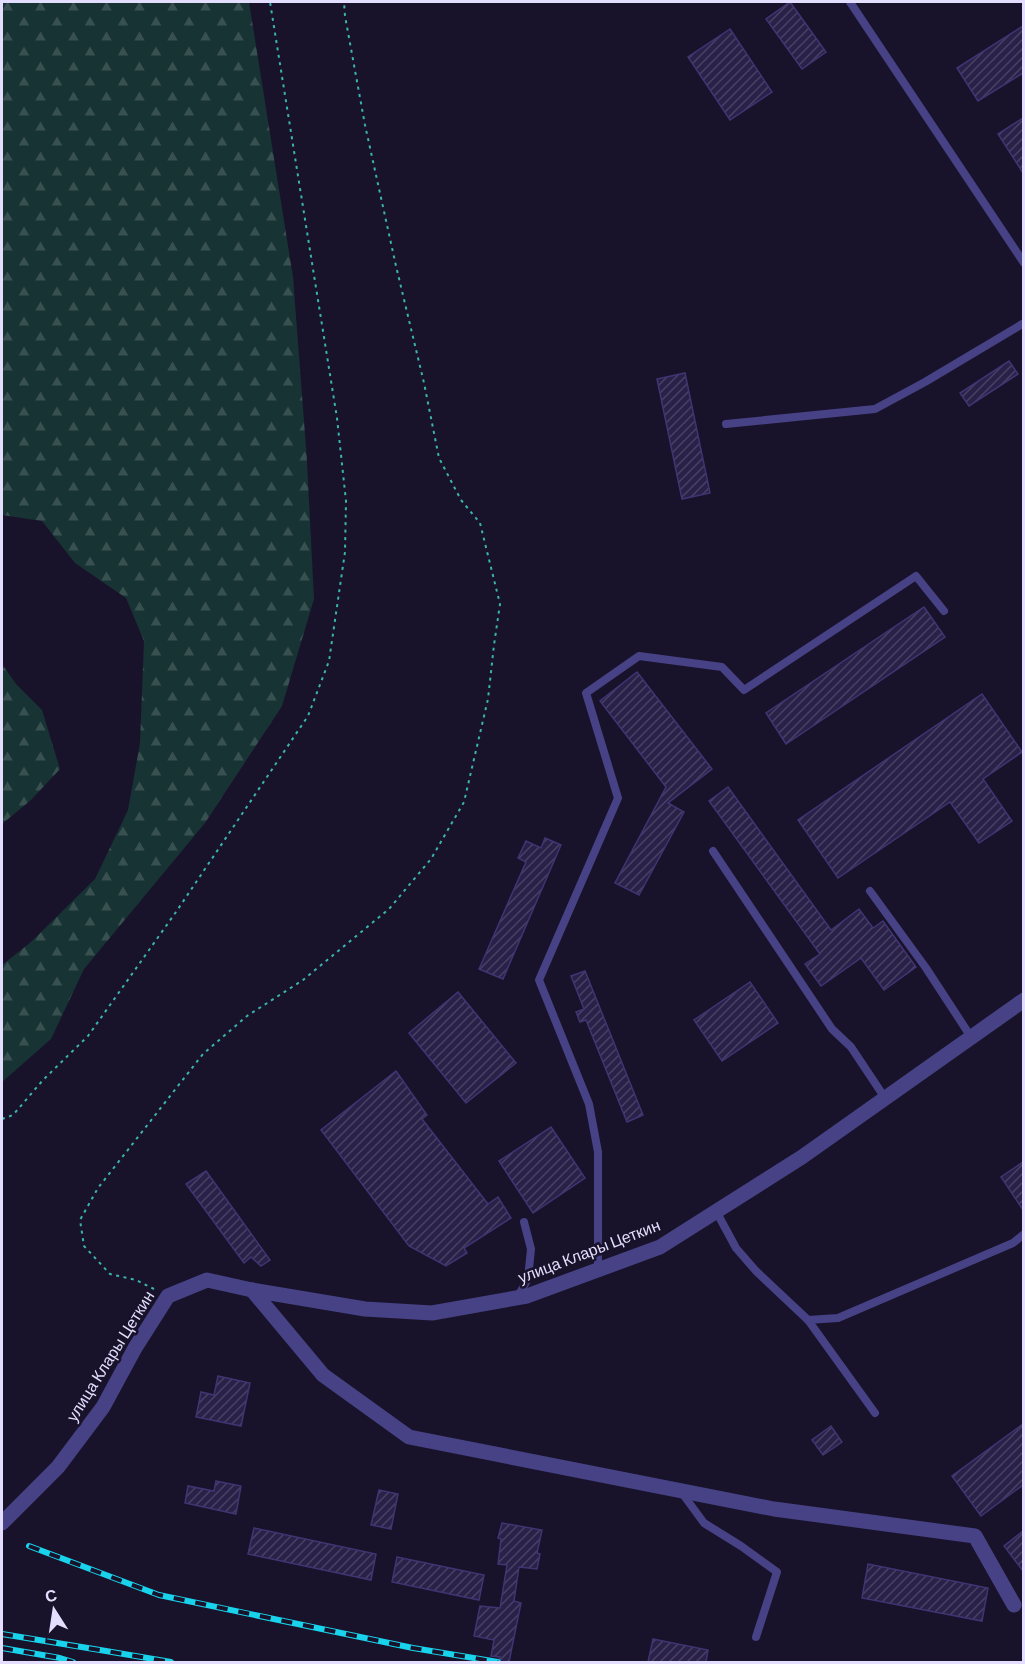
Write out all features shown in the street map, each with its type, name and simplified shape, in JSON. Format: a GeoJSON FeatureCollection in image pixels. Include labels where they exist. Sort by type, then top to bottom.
{"type":"FeatureCollection","features":[{"type":"Feature","properties":{"kind":"street","name":"улица Клары Цеткин"},"geometry":{"type":"LineString","coordinates":[[2,1523],[58,1467],[103,1407],[135,1348],[168,1296],[207,1280],[365,1309],[432,1312],[526,1296],[660,1246],[802,1157],[1023,1000]]}},
{"type":"Feature","properties":{"kind":"street"},"geometry":{"type":"LineString","coordinates":[[252,1290],[323,1375],[409,1437],[774,1509],[975,1536],[1014,1605]]}},
{"type":"Feature","properties":{"kind":"lane"},"geometry":{"type":"LineString","coordinates":[[850,2],[1023,263]]}},
{"type":"Feature","properties":{"kind":"lane"},"geometry":{"type":"LineString","coordinates":[[726,424],[875,408],[926,382],[1023,323]]}},
{"type":"Feature","properties":{"kind":"lane"},"geometry":{"type":"LineString","coordinates":[[598,1269],[598,1152],[589,1104],[539,980],[618,798],[586,693],[639,656],[722,666],[744,690],[916,576],[944,611]]}},
{"type":"Feature","properties":{"kind":"lane"},"geometry":{"type":"LineString","coordinates":[[713,851],[832,1029],[850,1047],[885,1098]]}},
{"type":"Feature","properties":{"kind":"lane"},"geometry":{"type":"LineString","coordinates":[[870,891],[926,968],[971,1037]]}},
{"type":"Feature","properties":{"kind":"lane"},"geometry":{"type":"LineString","coordinates":[[716,1211],[736,1248],[756,1271],[807,1320],[875,1413]]}},
{"type":"Feature","properties":{"kind":"lane"},"geometry":{"type":"LineString","coordinates":[[517,1297],[528,1279],[531,1249],[524,1222]]}},
{"type":"Feature","properties":{"kind":"lane"},"geometry":{"type":"LineString","coordinates":[[807,1320],[838,1318],[1013,1243],[1023,1234]]}},
{"type":"Feature","properties":{"kind":"lane"},"geometry":{"type":"LineString","coordinates":[[681,1490],[704,1523],[777,1572],[756,1637]]}},
{"type":"Feature","properties":{"kind":"path"},"geometry":{"type":"LineString","coordinates":[[2,1119],[13,1115],[43,1080],[88,1036],[176,912],[308,716],[329,661],[345,552],[346,501],[337,418],[270,2]]}},
{"type":"Feature","properties":{"kind":"path"},"geometry":{"type":"LineString","coordinates":[[168,1296],[136,1280],[110,1274],[84,1246],[80,1220],[98,1188],[203,1054],[247,1016],[303,980],[389,909],[430,860],[464,802],[488,699],[501,604],[480,523],[462,500],[439,458],[365,125],[344,2]]}},
{"type":"Feature","properties":{"kind":"green space"},"geometry":{"type":"Polygon","coordinates":[[[2,2],[249,2],[293,277],[307,461],[314,599],[282,706],[205,823],[84,969],[51,1039],[2,1082],[2,965],[31,942],[95,879],[128,810],[140,743],[144,641],[126,598],[75,563],[42,521],[2,515],[2,2]]]}},
{"type":"Feature","properties":{"kind":"green space"},"geometry":{"type":"Polygon","coordinates":[[[2,664],[16,684],[42,710],[60,769],[31,800],[2,824],[2,664]]]}},
{"type":"Feature","properties":{"kind":"building"},"geometry":{"type":"Polygon","coordinates":[[[790,2],[826,52],[802,69],[766,19],[790,2]]]}},
{"type":"Feature","properties":{"kind":"building"},"geometry":{"type":"Polygon","coordinates":[[[1023,26],[1023,73],[978,101],[957,68],[1023,26]]]}},
{"type":"Feature","properties":{"kind":"building"},"geometry":{"type":"Polygon","coordinates":[[[730,29],[772,92],[730,120],[688,57],[730,29]]]}},
{"type":"Feature","properties":{"kind":"building"},"geometry":{"type":"Polygon","coordinates":[[[1023,118],[1023,173],[998,134],[1023,118]]]}},
{"type":"Feature","properties":{"kind":"building"},"geometry":{"type":"Polygon","coordinates":[[[1009,361],[1018,374],[969,406],[960,393],[1009,361]]]}},
{"type":"Feature","properties":{"kind":"building"},"geometry":{"type":"Polygon","coordinates":[[[685,373],[710,493],[682,499],[657,379],[685,373]]]}},
{"type":"Feature","properties":{"kind":"building"},"geometry":{"type":"Polygon","coordinates":[[[924,607],[945,637],[786,744],[766,713],[924,607]]]}},
{"type":"Feature","properties":{"kind":"building"},"geometry":{"type":"Polygon","coordinates":[[[637,672],[712,769],[668,803],[684,812],[639,895],[615,883],[666,787],[600,701],[637,672]]]}},
{"type":"Feature","properties":{"kind":"building"},"geometry":{"type":"Polygon","coordinates":[[[982,694],[1022,752],[983,779],[1012,821],[979,843],[950,802],[838,878],[798,820],[982,694]]]}},
{"type":"Feature","properties":{"kind":"building"},"geometry":{"type":"Polygon","coordinates":[[[728,787],[831,930],[859,909],[873,928],[883,921],[916,967],[884,990],[861,958],[821,986],[805,964],[820,954],[709,801],[728,787]]]}},
{"type":"Feature","properties":{"kind":"building"},"geometry":{"type":"Polygon","coordinates":[[[545,838],[561,845],[503,979],[479,969],[526,862],[518,858],[526,841],[541,848],[545,838]]]}},
{"type":"Feature","properties":{"kind":"building"},"geometry":{"type":"Polygon","coordinates":[[[585,971],[643,1115],[627,1122],[586,1020],[580,1022],[576,1012],[584,1009],[571,976],[585,971]]]}},
{"type":"Feature","properties":{"kind":"building"},"geometry":{"type":"Polygon","coordinates":[[[750,982],[778,1023],[722,1061],[694,1020],[750,982]]]}},
{"type":"Feature","properties":{"kind":"building"},"geometry":{"type":"Polygon","coordinates":[[[458,992],[516,1063],[466,1103],[409,1033],[458,992]]]}},
{"type":"Feature","properties":{"kind":"building"},"geometry":{"type":"Polygon","coordinates":[[[396,1071],[427,1115],[422,1119],[488,1204],[498,1197],[511,1218],[464,1248],[467,1253],[446,1266],[409,1246],[321,1130],[396,1071]]]}},
{"type":"Feature","properties":{"kind":"building"},"geometry":{"type":"Polygon","coordinates":[[[551,1127],[585,1178],[533,1213],[499,1161],[551,1127]]]}},
{"type":"Feature","properties":{"kind":"building"},"geometry":{"type":"Polygon","coordinates":[[[1023,1162],[1023,1210],[1001,1177],[1023,1162]]]}},
{"type":"Feature","properties":{"kind":"building"},"geometry":{"type":"Polygon","coordinates":[[[206,1171],[270,1260],[261,1266],[251,1257],[244,1263],[186,1184],[206,1171]]]}},
{"type":"Feature","properties":{"kind":"building"},"geometry":{"type":"Polygon","coordinates":[[[218,1376],[250,1383],[241,1426],[196,1417],[201,1392],[214,1395],[218,1376]]]}},
{"type":"Feature","properties":{"kind":"building"},"geometry":{"type":"Polygon","coordinates":[[[1023,1424],[1023,1485],[981,1516],[952,1476],[1023,1424]]]}},
{"type":"Feature","properties":{"kind":"building"},"geometry":{"type":"Polygon","coordinates":[[[831,1426],[842,1442],[823,1455],[812,1440],[831,1426]]]}},
{"type":"Feature","properties":{"kind":"building"},"geometry":{"type":"Polygon","coordinates":[[[216,1481],[241,1486],[236,1514],[185,1503],[188,1486],[214,1491],[216,1481]]]}},
{"type":"Feature","properties":{"kind":"building"},"geometry":{"type":"Polygon","coordinates":[[[379,1490],[398,1494],[391,1529],[371,1525],[379,1490]]]}},
{"type":"Feature","properties":{"kind":"building"},"geometry":{"type":"Polygon","coordinates":[[[502,1523],[542,1530],[537,1553],[540,1554],[537,1569],[519,1567],[514,1601],[521,1603],[509,1662],[498,1662],[500,1657],[491,1656],[494,1640],[474,1636],[480,1606],[500,1608],[507,1565],[498,1564],[501,1539],[498,1538],[502,1523]]]}},
{"type":"Feature","properties":{"kind":"building"},"geometry":{"type":"Polygon","coordinates":[[[254,1528],[376,1554],[371,1580],[248,1554],[254,1528]]]}},
{"type":"Feature","properties":{"kind":"building"},"geometry":{"type":"Polygon","coordinates":[[[1023,1531],[1023,1571],[1004,1546],[1023,1531]]]}},
{"type":"Feature","properties":{"kind":"building"},"geometry":{"type":"Polygon","coordinates":[[[397,1557],[484,1575],[479,1600],[392,1582],[397,1557]]]}},
{"type":"Feature","properties":{"kind":"building"},"geometry":{"type":"Polygon","coordinates":[[[868,1564],[988,1588],[982,1621],[862,1598],[868,1564]]]}},
{"type":"Feature","properties":{"kind":"building"},"geometry":{"type":"Polygon","coordinates":[[[653,1639],[708,1650],[706,1662],[648,1662],[653,1639]]]}},
{"type":"Feature","properties":{"kind":"railway"},"geometry":{"type":"LineString","coordinates":[[29,1546],[159,1595],[413,1648],[498,1662]]}},
{"type":"Feature","properties":{"kind":"railway"},"geometry":{"type":"LineString","coordinates":[[2,1634],[171,1662]]}},
{"type":"Feature","properties":{"kind":"railway"},"geometry":{"type":"LineString","coordinates":[[2,1648],[73,1662]]}}]}
